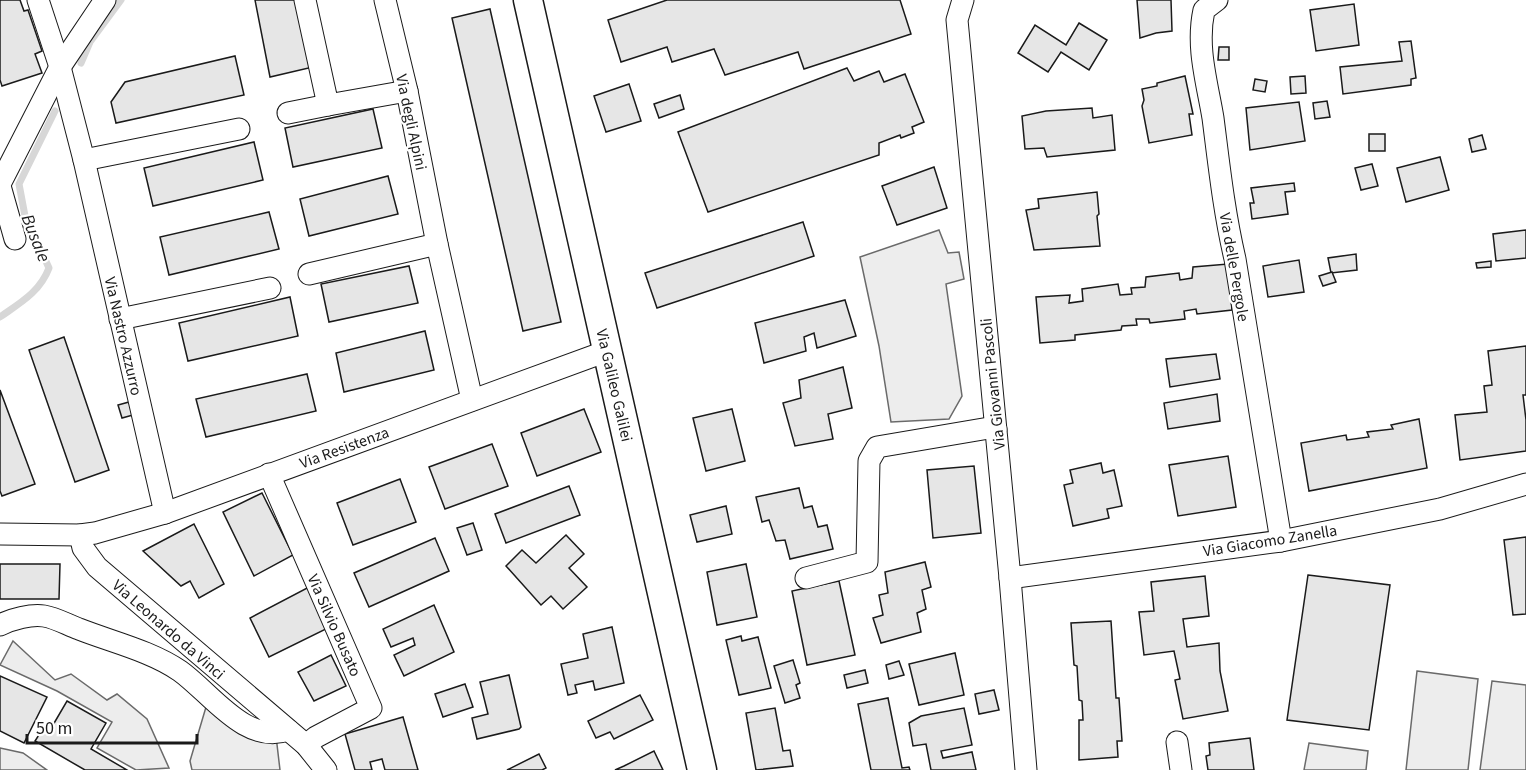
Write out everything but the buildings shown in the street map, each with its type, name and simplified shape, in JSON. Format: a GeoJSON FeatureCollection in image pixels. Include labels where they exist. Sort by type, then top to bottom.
{"type":"FeatureCollection","features":[{"type":"Feature","properties":{"kind":"main road","name":"Via Galileo Galilei"},"geometry":{"type":"LineString","coordinates":[[528,0],[702,770]]}},
{"type":"Feature","properties":{"kind":"street","name":"Via Nastro Azzurro"},"geometry":{"type":"LineString","coordinates":[[38,0],[60,67],[84,160],[165,513]]}},
{"type":"Feature","properties":{"kind":"street"},"geometry":{"type":"LineString","coordinates":[[15,239],[0,185],[60,67],[105,0]]}},
{"type":"Feature","properties":{"kind":"street"},"geometry":{"type":"LineString","coordinates":[[306,0],[328,105]]}},
{"type":"Feature","properties":{"kind":"street","name":"Via degli Alpini"},"geometry":{"type":"LineString","coordinates":[[385,0],[472,400]]}},
{"type":"Feature","properties":{"kind":"street","name":"Via delle Pergole"},"geometry":{"type":"LineString","coordinates":[[1217,0],[1204,10],[1199,30],[1202,59],[1209,93],[1225,218],[1234,259],[1281,541]]}},
{"type":"Feature","properties":{"kind":"street","name":"Via Giovanni Pascoli"},"geometry":{"type":"LineString","coordinates":[[969,1],[957,20],[1011,578],[1026,770]]}},
{"type":"Feature","properties":{"kind":"street"},"geometry":{"type":"LineString","coordinates":[[288,113],[406,91]]}},
{"type":"Feature","properties":{"kind":"street"},"geometry":{"type":"LineString","coordinates":[[84,160],[239,129]]}},
{"type":"Feature","properties":{"kind":"street"},"geometry":{"type":"LineString","coordinates":[[309,274],[437,244]]}},
{"type":"Feature","properties":{"kind":"street","name":"Via Nastro Azzurro"},"geometry":{"type":"LineString","coordinates":[[120,319],[270,288]]}},
{"type":"Feature","properties":{"kind":"street","name":"Via Resistenza"},"geometry":{"type":"LineString","coordinates":[[80,535],[110,530],[165,513],[607,351]]}},
{"type":"Feature","properties":{"kind":"street"},"geometry":{"type":"LineString","coordinates":[[806,578],[867,562],[868,461],[877,447],[989,428],[996,429]]}},
{"type":"Feature","properties":{"kind":"street","name":"Via Silvio Busato"},"geometry":{"type":"LineString","coordinates":[[269,474],[371,708],[316,737],[306,745]]}},
{"type":"Feature","properties":{"kind":"street","name":"Via Giacomo Zanella"},"geometry":{"type":"LineString","coordinates":[[1011,578],[1281,541],[1440,509],[1526,484]]}},
{"type":"Feature","properties":{"kind":"street"},"geometry":{"type":"LineString","coordinates":[[0,534],[80,535]]}},
{"type":"Feature","properties":{"kind":"street","name":"Via Leonardo da Vinci"},"geometry":{"type":"LineString","coordinates":[[80,535],[83,548],[97,567],[306,745],[326,770]]}},
{"type":"Feature","properties":{"kind":"street"},"geometry":{"type":"LineString","coordinates":[[0,625],[12,620],[44,616],[157,659],[180,671],[234,717],[248,726],[277,734],[288,730]]}},
{"type":"Feature","properties":{"kind":"street"},"geometry":{"type":"LineString","coordinates":[[1177,742],[1181,770]]}},
{"type":"Feature","properties":{"kind":"shaded area"},"geometry":{"type":"Polygon","coordinates":[[[939,230],[948,253],[959,252],[964,279],[946,284],[962,396],[949,419],[891,422],[879,346],[860,257],[939,230]]]}},
{"type":"Feature","properties":{"kind":"shaded area"},"geometry":{"type":"Polygon","coordinates":[[[13,641],[55,680],[71,674],[107,700],[117,694],[147,719],[169,768],[136,770],[97,748],[112,722],[57,691],[0,665],[13,641]]]}},
{"type":"Feature","properties":{"kind":"shaded area"},"geometry":{"type":"Polygon","coordinates":[[[1417,671],[1478,679],[1468,770],[1406,770],[1417,671]]]}},
{"type":"Feature","properties":{"kind":"shaded area"},"geometry":{"type":"Polygon","coordinates":[[[1492,681],[1526,685],[1526,770],[1480,770],[1492,681]]]}},
{"type":"Feature","properties":{"kind":"shaded area"},"geometry":{"type":"Polygon","coordinates":[[[206,707],[276,736],[280,770],[192,770],[190,761],[206,707]]]}},
{"type":"Feature","properties":{"kind":"shaded area"},"geometry":{"type":"Polygon","coordinates":[[[1309,743],[1368,751],[1366,770],[1304,770],[1309,743]]]}},
{"type":"Feature","properties":{"kind":"shaded area"},"geometry":{"type":"Polygon","coordinates":[[[0,748],[23,753],[47,770],[0,770],[0,748]]]}},
{"type":"Feature","properties":{"kind":"waterway","name":"Busale"},"geometry":{"type":"LineString","coordinates":[[81,63],[90,42],[121,0]]}},
{"type":"Feature","properties":{"kind":"waterway","name":"Busale"},"geometry":{"type":"LineString","coordinates":[[0,317],[35,290],[49,268],[25,216],[19,184],[55,111]]}}]}
